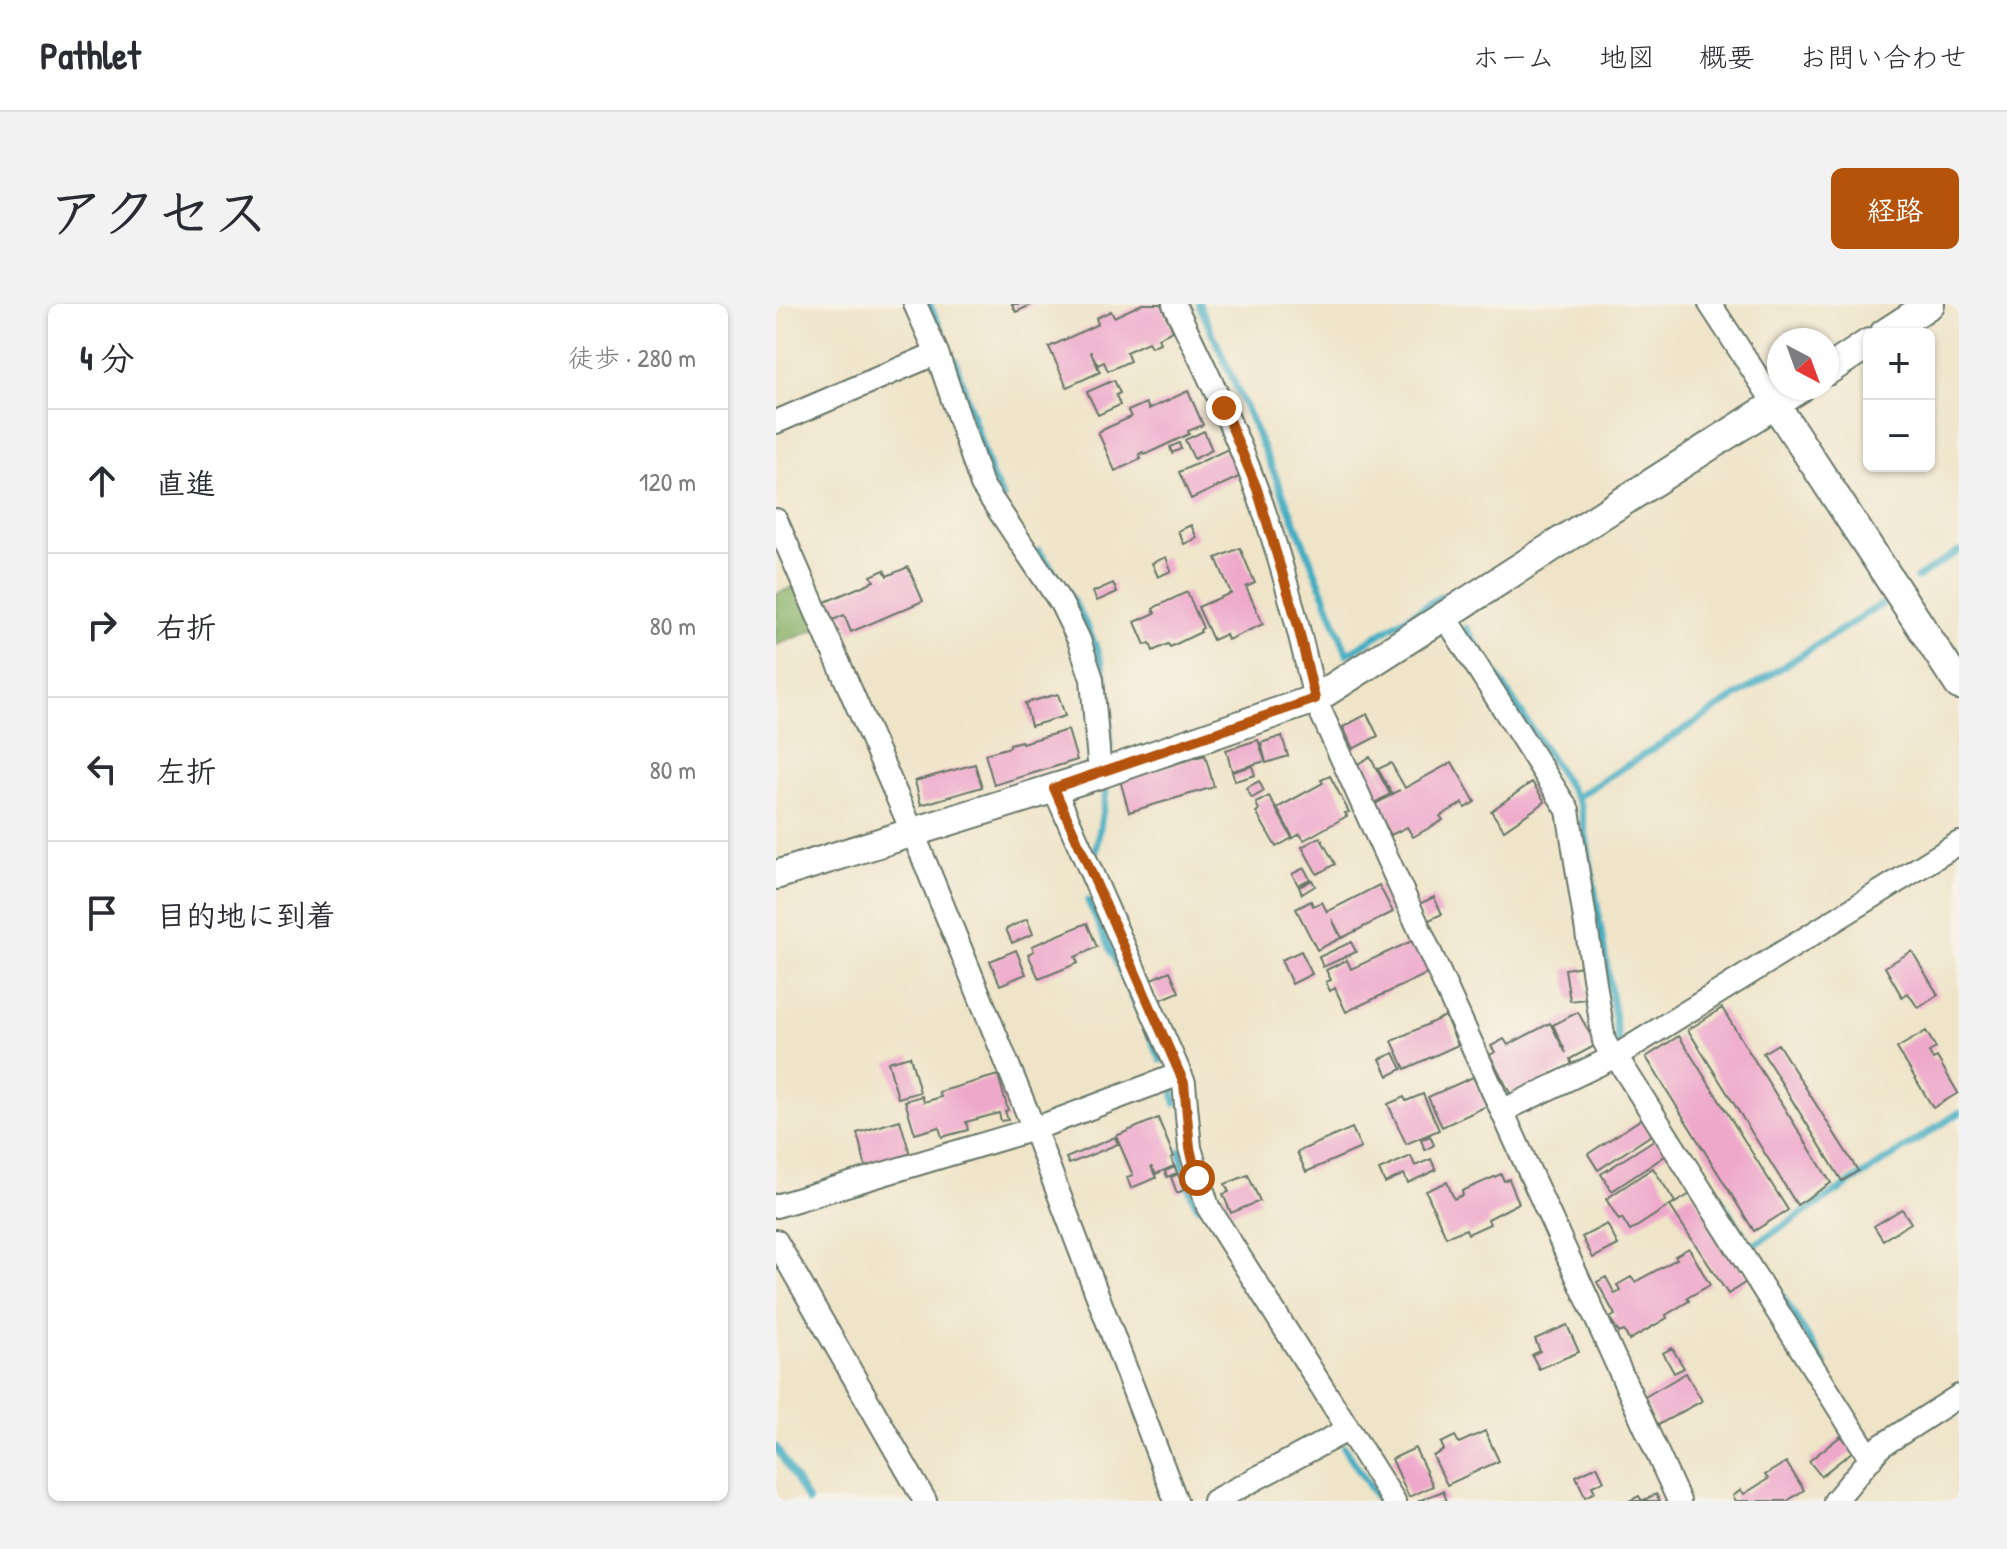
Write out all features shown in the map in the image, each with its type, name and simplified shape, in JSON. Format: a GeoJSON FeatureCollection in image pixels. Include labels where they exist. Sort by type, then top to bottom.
{"type":"FeatureCollection","features":[{"type":"Feature","properties":{"kind":"street"},"geometry":{"type":"LineString","coordinates":[[915,304],[937,353],[982,485],[1061,603],[1079,640],[1092,679],[1100,774]]}},
{"type":"Feature","properties":{"kind":"street"},"geometry":{"type":"LineString","coordinates":[[1174,304],[1224,408],[1257,489],[1298,626],[1315,699],[1679,1501]]}},
{"type":"Feature","properties":{"kind":"street"},"geometry":{"type":"LineString","coordinates":[[1710,304],[1959,685]]}},
{"type":"Feature","properties":{"kind":"street"},"geometry":{"type":"LineString","coordinates":[[1893,328],[1930,304]]}},
{"type":"Feature","properties":{"kind":"street"},"geometry":{"type":"LineString","coordinates":[[1839,363],[1863,347]]}},
{"type":"Feature","properties":{"kind":"street"},"geometry":{"type":"LineString","coordinates":[[776,422],[937,353]]}},
{"type":"Feature","properties":{"kind":"street"},"geometry":{"type":"LineString","coordinates":[[776,875],[1100,774],[1315,699],[1781,400]]}},
{"type":"Feature","properties":{"kind":"street"},"geometry":{"type":"LineString","coordinates":[[776,520],[913,833],[1034,1129],[1176,1501]]}},
{"type":"Feature","properties":{"kind":"street"},"geometry":{"type":"LineString","coordinates":[[1445,616],[1568,810],[1604,1041],[1871,1459]]}},
{"type":"Feature","properties":{"kind":"street"},"geometry":{"type":"LineString","coordinates":[[1054,788],[1184,1083],[1190,1148],[1208,1207],[1394,1501]]}},
{"type":"Feature","properties":{"kind":"street"},"geometry":{"type":"LineString","coordinates":[[1502,1111],[1614,1056],[1959,843]]}},
{"type":"Feature","properties":{"kind":"street"},"geometry":{"type":"LineString","coordinates":[[776,1206],[1034,1129],[1180,1074]]}},
{"type":"Feature","properties":{"kind":"street"},"geometry":{"type":"LineString","coordinates":[[776,1241],[925,1501]]}},
{"type":"Feature","properties":{"kind":"street"},"geometry":{"type":"LineString","coordinates":[[1835,1501],[1881,1446],[1959,1396]]}},
{"type":"Feature","properties":{"kind":"street"},"geometry":{"type":"LineString","coordinates":[[1214,1501],[1347,1430]]}},
{"type":"Feature","properties":{"kind":"green space"},"geometry":{"type":"Polygon","coordinates":[[[799,585],[817,629],[776,645],[776,594],[799,585]]]}},
{"type":"Feature","properties":{"kind":"building"},"geometry":{"type":"Polygon","coordinates":[[[1012,304],[1033,304],[1016,312],[1012,304]]]}},
{"type":"Feature","properties":{"kind":"building"},"geometry":{"type":"Polygon","coordinates":[[[1142,304],[1161,304],[1173,331],[1158,338],[1160,343],[1151,347],[1148,342],[1126,352],[1130,361],[1108,371],[1104,362],[1098,365],[1090,351],[1100,372],[1067,387],[1049,347],[1098,324],[1096,318],[1111,311],[1114,317],[1142,304]]]}},
{"type":"Feature","properties":{"kind":"building"},"geometry":{"type":"Polygon","coordinates":[[[1114,380],[1120,393],[1116,395],[1120,405],[1098,415],[1087,392],[1114,380]]]}},
{"type":"Feature","properties":{"kind":"building"},"geometry":{"type":"Polygon","coordinates":[[[1188,391],[1203,425],[1144,455],[1143,452],[1139,454],[1141,459],[1115,471],[1098,432],[1131,417],[1128,411],[1146,403],[1149,409],[1188,391]]]}},
{"type":"Feature","properties":{"kind":"building"},"geometry":{"type":"Polygon","coordinates":[[[1204,431],[1212,450],[1194,459],[1185,440],[1204,431]]]}},
{"type":"Feature","properties":{"kind":"building"},"geometry":{"type":"Polygon","coordinates":[[[1179,443],[1181,449],[1172,453],[1170,447],[1179,443]]]}},
{"type":"Feature","properties":{"kind":"building"},"geometry":{"type":"Polygon","coordinates":[[[1228,449],[1241,476],[1191,499],[1179,472],[1228,449]]]}},
{"type":"Feature","properties":{"kind":"building"},"geometry":{"type":"Polygon","coordinates":[[[1191,525],[1197,538],[1184,544],[1178,531],[1191,525]]]}},
{"type":"Feature","properties":{"kind":"building"},"geometry":{"type":"Polygon","coordinates":[[[1240,548],[1255,583],[1246,587],[1263,624],[1228,640],[1226,634],[1213,640],[1198,607],[1231,593],[1216,558],[1240,548]]]}},
{"type":"Feature","properties":{"kind":"building"},"geometry":{"type":"Polygon","coordinates":[[[1166,557],[1171,571],[1158,577],[1152,563],[1166,557]]]}},
{"type":"Feature","properties":{"kind":"building"},"geometry":{"type":"Polygon","coordinates":[[[908,567],[923,601],[851,632],[844,615],[833,620],[825,602],[874,581],[871,576],[884,570],[887,576],[908,567]]]}},
{"type":"Feature","properties":{"kind":"building"},"geometry":{"type":"Polygon","coordinates":[[[1113,583],[1117,592],[1097,601],[1093,592],[1113,583]]]}},
{"type":"Feature","properties":{"kind":"building"},"geometry":{"type":"Polygon","coordinates":[[[1187,592],[1203,628],[1201,632],[1170,647],[1168,644],[1153,651],[1150,643],[1145,645],[1135,622],[1155,613],[1153,609],[1157,606],[1187,592]]]}},
{"type":"Feature","properties":{"kind":"building"},"geometry":{"type":"Polygon","coordinates":[[[1058,694],[1065,716],[1031,726],[1025,703],[1058,694]]]}},
{"type":"Feature","properties":{"kind":"building"},"geometry":{"type":"Polygon","coordinates":[[[1367,714],[1378,736],[1353,749],[1343,727],[1367,714]]]}},
{"type":"Feature","properties":{"kind":"building"},"geometry":{"type":"Polygon","coordinates":[[[1068,730],[1077,760],[994,785],[985,754],[1010,747],[1010,744],[1068,730]]]}},
{"type":"Feature","properties":{"kind":"building"},"geometry":{"type":"Polygon","coordinates":[[[1282,736],[1288,756],[1266,763],[1261,743],[1282,736]]]}},
{"type":"Feature","properties":{"kind":"building"},"geometry":{"type":"Polygon","coordinates":[[[1258,740],[1265,761],[1232,771],[1226,750],[1258,740]]]}},
{"type":"Feature","properties":{"kind":"building"},"geometry":{"type":"Polygon","coordinates":[[[1205,755],[1214,787],[1129,812],[1120,780],[1205,755]]]}},
{"type":"Feature","properties":{"kind":"building"},"geometry":{"type":"Polygon","coordinates":[[[1370,757],[1390,794],[1374,803],[1354,766],[1370,757]]]}},
{"type":"Feature","properties":{"kind":"building"},"geometry":{"type":"Polygon","coordinates":[[[1452,762],[1475,802],[1465,808],[1463,803],[1440,816],[1443,820],[1413,837],[1407,827],[1391,835],[1374,805],[1400,790],[1392,794],[1378,769],[1391,763],[1405,788],[1452,762]]]}},
{"type":"Feature","properties":{"kind":"building"},"geometry":{"type":"Polygon","coordinates":[[[975,764],[982,787],[921,805],[915,781],[975,764]]]}},
{"type":"Feature","properties":{"kind":"building"},"geometry":{"type":"Polygon","coordinates":[[[1252,766],[1255,775],[1235,781],[1232,772],[1252,766]]]}},
{"type":"Feature","properties":{"kind":"building"},"geometry":{"type":"Polygon","coordinates":[[[1330,776],[1349,812],[1345,813],[1347,816],[1304,840],[1300,834],[1293,838],[1277,808],[1330,776]]]}},
{"type":"Feature","properties":{"kind":"building"},"geometry":{"type":"Polygon","coordinates":[[[1259,781],[1264,791],[1252,798],[1246,788],[1259,781]]]}},
{"type":"Feature","properties":{"kind":"building"},"geometry":{"type":"Polygon","coordinates":[[[1532,782],[1545,802],[1504,830],[1491,811],[1532,782]]]}},
{"type":"Feature","properties":{"kind":"building"},"geometry":{"type":"Polygon","coordinates":[[[1269,796],[1292,838],[1276,847],[1256,812],[1259,810],[1256,803],[1269,796]]]}},
{"type":"Feature","properties":{"kind":"building"},"geometry":{"type":"Polygon","coordinates":[[[1320,837],[1335,864],[1317,874],[1302,847],[1320,837]]]}},
{"type":"Feature","properties":{"kind":"building"},"geometry":{"type":"Polygon","coordinates":[[[1304,868],[1310,879],[1298,885],[1292,874],[1304,868]]]}},
{"type":"Feature","properties":{"kind":"building"},"geometry":{"type":"Polygon","coordinates":[[[1312,880],[1315,886],[1302,894],[1299,887],[1312,880]]]}},
{"type":"Feature","properties":{"kind":"building"},"geometry":{"type":"Polygon","coordinates":[[[1379,885],[1393,912],[1342,938],[1332,919],[1341,938],[1317,950],[1296,909],[1311,901],[1313,906],[1322,902],[1327,912],[1379,885]]]}},
{"type":"Feature","properties":{"kind":"building"},"geometry":{"type":"Polygon","coordinates":[[[1434,897],[1442,914],[1425,922],[1417,905],[1434,897]]]}},
{"type":"Feature","properties":{"kind":"building"},"geometry":{"type":"Polygon","coordinates":[[[1027,919],[1033,934],[1012,943],[1006,929],[1027,919]]]}},
{"type":"Feature","properties":{"kind":"building"},"geometry":{"type":"Polygon","coordinates":[[[1087,923],[1097,947],[1075,957],[1078,963],[1039,979],[1028,954],[1034,951],[1032,946],[1087,923]]]}},
{"type":"Feature","properties":{"kind":"building"},"geometry":{"type":"Polygon","coordinates":[[[1416,939],[1431,972],[1346,1012],[1335,988],[1330,991],[1326,982],[1331,980],[1326,970],[1347,960],[1351,969],[1416,939]]]}},
{"type":"Feature","properties":{"kind":"building"},"geometry":{"type":"Polygon","coordinates":[[[1351,942],[1356,952],[1323,967],[1319,957],[1351,942]]]}},
{"type":"Feature","properties":{"kind":"building"},"geometry":{"type":"Polygon","coordinates":[[[1016,950],[1026,974],[1000,985],[990,961],[1016,950]]]}},
{"type":"Feature","properties":{"kind":"building"},"geometry":{"type":"Polygon","coordinates":[[[1301,951],[1312,974],[1292,984],[1281,960],[1301,951]]]}},
{"type":"Feature","properties":{"kind":"building"},"geometry":{"type":"Polygon","coordinates":[[[1912,951],[1938,995],[1918,1008],[1908,993],[1902,997],[1885,967],[1912,951]]]}},
{"type":"Feature","properties":{"kind":"building"},"geometry":{"type":"Polygon","coordinates":[[[1582,966],[1587,999],[1570,1001],[1565,969],[1582,966]]]}},
{"type":"Feature","properties":{"kind":"building"},"geometry":{"type":"Polygon","coordinates":[[[1170,971],[1179,992],[1160,1000],[1151,979],[1170,971]]]}},
{"type":"Feature","properties":{"kind":"building"},"geometry":{"type":"Polygon","coordinates":[[[1722,1008],[1831,1183],[1797,1205],[1688,1030],[1722,1008]]]}},
{"type":"Feature","properties":{"kind":"building"},"geometry":{"type":"Polygon","coordinates":[[[1578,1012],[1596,1045],[1570,1059],[1572,1065],[1512,1097],[1490,1055],[1495,1052],[1491,1046],[1504,1039],[1508,1045],[1550,1023],[1566,1053],[1553,1025],[1578,1012]]]}},
{"type":"Feature","properties":{"kind":"building"},"geometry":{"type":"Polygon","coordinates":[[[1445,1016],[1458,1045],[1405,1069],[1392,1041],[1445,1016]]]}},
{"type":"Feature","properties":{"kind":"building"},"geometry":{"type":"Polygon","coordinates":[[[1926,1031],[1936,1048],[1929,1052],[1933,1059],[1937,1057],[1958,1093],[1933,1108],[1897,1048],[1926,1031]]]}},
{"type":"Feature","properties":{"kind":"building"},"geometry":{"type":"Polygon","coordinates":[[[1679,1036],[1788,1210],[1754,1231],[1646,1057],[1679,1036]]]}},
{"type":"Feature","properties":{"kind":"building"},"geometry":{"type":"Polygon","coordinates":[[[1778,1044],[1858,1171],[1842,1181],[1763,1053],[1778,1044]]]}},
{"type":"Feature","properties":{"kind":"building"},"geometry":{"type":"Polygon","coordinates":[[[1394,1053],[1402,1069],[1388,1076],[1380,1059],[1394,1053]]]}},
{"type":"Feature","properties":{"kind":"building"},"geometry":{"type":"Polygon","coordinates":[[[910,1056],[920,1092],[898,1098],[888,1062],[910,1056]]]}},
{"type":"Feature","properties":{"kind":"building"},"geometry":{"type":"Polygon","coordinates":[[[998,1075],[1008,1120],[1001,1121],[999,1113],[966,1122],[968,1130],[942,1137],[939,1127],[915,1134],[905,1101],[922,1096],[924,1102],[941,1097],[939,1092],[998,1075]]]}},
{"type":"Feature","properties":{"kind":"building"},"geometry":{"type":"Polygon","coordinates":[[[1473,1077],[1487,1106],[1442,1127],[1428,1097],[1473,1077]]]}},
{"type":"Feature","properties":{"kind":"building"},"geometry":{"type":"Polygon","coordinates":[[[1423,1094],[1439,1130],[1406,1144],[1388,1104],[1423,1094]]]}},
{"type":"Feature","properties":{"kind":"building"},"geometry":{"type":"Polygon","coordinates":[[[1646,1116],[1656,1132],[1598,1170],[1588,1154],[1646,1116]]]}},
{"type":"Feature","properties":{"kind":"building"},"geometry":{"type":"Polygon","coordinates":[[[1158,1118],[1174,1157],[1171,1158],[1174,1166],[1156,1174],[1151,1166],[1156,1178],[1131,1188],[1127,1177],[1133,1175],[1116,1136],[1158,1118]]]}},
{"type":"Feature","properties":{"kind":"building"},"geometry":{"type":"Polygon","coordinates":[[[900,1120],[910,1154],[866,1168],[857,1133],[900,1120]]]}},
{"type":"Feature","properties":{"kind":"building"},"geometry":{"type":"Polygon","coordinates":[[[1352,1128],[1361,1148],[1306,1172],[1297,1152],[1352,1128]]]}},
{"type":"Feature","properties":{"kind":"building"},"geometry":{"type":"Polygon","coordinates":[[[1430,1136],[1434,1145],[1425,1150],[1421,1140],[1430,1136]]]}},
{"type":"Feature","properties":{"kind":"building"},"geometry":{"type":"Polygon","coordinates":[[[1660,1136],[1671,1152],[1612,1191],[1601,1174],[1660,1136]]]}},
{"type":"Feature","properties":{"kind":"building"},"geometry":{"type":"Polygon","coordinates":[[[1115,1137],[1118,1144],[1069,1164],[1066,1158],[1115,1137]]]}},
{"type":"Feature","properties":{"kind":"building"},"geometry":{"type":"Polygon","coordinates":[[[1411,1156],[1415,1166],[1431,1159],[1436,1170],[1408,1183],[1404,1174],[1385,1183],[1379,1170],[1411,1156]]]}},
{"type":"Feature","properties":{"kind":"building"},"geometry":{"type":"Polygon","coordinates":[[[1175,1167],[1177,1173],[1167,1177],[1165,1171],[1175,1167]]]}},
{"type":"Feature","properties":{"kind":"building"},"geometry":{"type":"Polygon","coordinates":[[[1653,1168],[1675,1202],[1630,1231],[1606,1199],[1653,1168]]]}},
{"type":"Feature","properties":{"kind":"building"},"geometry":{"type":"Polygon","coordinates":[[[1178,1174],[1184,1190],[1177,1193],[1171,1177],[1178,1174]]]}},
{"type":"Feature","properties":{"kind":"building"},"geometry":{"type":"Polygon","coordinates":[[[1501,1174],[1504,1181],[1509,1179],[1519,1203],[1488,1219],[1490,1224],[1468,1234],[1466,1229],[1446,1237],[1426,1191],[1447,1182],[1454,1199],[1463,1195],[1462,1191],[1501,1174]]]}},
{"type":"Feature","properties":{"kind":"building"},"geometry":{"type":"Polygon","coordinates":[[[1248,1175],[1260,1201],[1231,1213],[1223,1194],[1229,1192],[1225,1184],[1248,1175]]]}},
{"type":"Feature","properties":{"kind":"building"},"geometry":{"type":"Polygon","coordinates":[[[1692,1193],[1749,1280],[1728,1294],[1670,1206],[1692,1193]]]}},
{"type":"Feature","properties":{"kind":"building"},"geometry":{"type":"Polygon","coordinates":[[[1902,1209],[1911,1223],[1883,1240],[1874,1226],[1902,1209]]]}},
{"type":"Feature","properties":{"kind":"building"},"geometry":{"type":"Polygon","coordinates":[[[1607,1224],[1618,1245],[1593,1258],[1582,1237],[1607,1224]]]}},
{"type":"Feature","properties":{"kind":"building"},"geometry":{"type":"Polygon","coordinates":[[[1689,1248],[1710,1285],[1687,1298],[1689,1301],[1666,1315],[1667,1318],[1629,1340],[1624,1331],[1619,1333],[1610,1318],[1615,1315],[1597,1282],[1606,1277],[1615,1294],[1621,1291],[1617,1285],[1631,1277],[1635,1282],[1677,1259],[1675,1256],[1689,1248]]]}},
{"type":"Feature","properties":{"kind":"building"},"geometry":{"type":"Polygon","coordinates":[[[1567,1325],[1579,1352],[1539,1369],[1532,1355],[1540,1351],[1535,1339],[1567,1325]]]}},
{"type":"Feature","properties":{"kind":"building"},"geometry":{"type":"Polygon","coordinates":[[[1672,1348],[1684,1368],[1674,1373],[1663,1353],[1672,1348]]]}},
{"type":"Feature","properties":{"kind":"building"},"geometry":{"type":"Polygon","coordinates":[[[1686,1373],[1702,1401],[1658,1425],[1643,1398],[1686,1373]]]}},
{"type":"Feature","properties":{"kind":"building"},"geometry":{"type":"Polygon","coordinates":[[[1485,1431],[1499,1461],[1447,1485],[1433,1456],[1444,1450],[1441,1443],[1455,1436],[1459,1443],[1485,1431]]]}},
{"type":"Feature","properties":{"kind":"building"},"geometry":{"type":"Polygon","coordinates":[[[1841,1436],[1853,1451],[1821,1476],[1809,1461],[1841,1436]]]}},
{"type":"Feature","properties":{"kind":"building"},"geometry":{"type":"Polygon","coordinates":[[[1415,1448],[1433,1486],[1409,1497],[1392,1459],[1415,1448]]]}},
{"type":"Feature","properties":{"kind":"building"},"geometry":{"type":"Polygon","coordinates":[[[1786,1462],[1804,1490],[1787,1501],[1736,1501],[1733,1496],[1741,1490],[1744,1494],[1768,1479],[1765,1475],[1786,1462]]]}},
{"type":"Feature","properties":{"kind":"building"},"geometry":{"type":"Polygon","coordinates":[[[1597,1466],[1604,1481],[1592,1486],[1595,1492],[1585,1497],[1576,1476],[1597,1466]]]}},
{"type":"Feature","properties":{"kind":"building"},"geometry":{"type":"Polygon","coordinates":[[[1443,1491],[1447,1501],[1418,1501],[1443,1491]]]}},
{"type":"Feature","properties":{"kind":"building"},"geometry":{"type":"Polygon","coordinates":[[[1656,1494],[1660,1501],[1642,1501],[1656,1494]]]}},
{"type":"Feature","properties":{"kind":"waterway"},"geometry":{"type":"LineString","coordinates":[[929,304],[944,335]]}},
{"type":"Feature","properties":{"kind":"waterway"},"geometry":{"type":"LineString","coordinates":[[1199,304],[1295,521],[1347,654],[1442,596]]}},
{"type":"Feature","properties":{"kind":"waterway"},"geometry":{"type":"LineString","coordinates":[[955,360],[991,475],[1003,498]]}},
{"type":"Feature","properties":{"kind":"waterway"},"geometry":{"type":"LineString","coordinates":[[1039,551],[1070,596],[1095,644],[1107,686],[1111,747]]}},
{"type":"Feature","properties":{"kind":"waterway"},"geometry":{"type":"LineString","coordinates":[[1917,578],[1959,551]]}},
{"type":"Feature","properties":{"kind":"waterway"},"geometry":{"type":"LineString","coordinates":[[1577,797],[1882,604]]}},
{"type":"Feature","properties":{"kind":"waterway"},"geometry":{"type":"LineString","coordinates":[[1466,628],[1581,805],[1619,1044]]}},
{"type":"Feature","properties":{"kind":"waterway"},"geometry":{"type":"LineString","coordinates":[[1096,851],[1106,792]]}},
{"type":"Feature","properties":{"kind":"waterway"},"geometry":{"type":"LineString","coordinates":[[1088,901],[1161,1060]]}},
{"type":"Feature","properties":{"kind":"waterway"},"geometry":{"type":"LineString","coordinates":[[1173,1089],[1175,1103]]}},
{"type":"Feature","properties":{"kind":"waterway"},"geometry":{"type":"LineString","coordinates":[[1706,1177],[1751,1247],[1959,1113]]}},
{"type":"Feature","properties":{"kind":"waterway"},"geometry":{"type":"LineString","coordinates":[[1181,1151],[1186,1180],[1198,1207]]}},
{"type":"Feature","properties":{"kind":"waterway"},"geometry":{"type":"LineString","coordinates":[[1763,1265],[1825,1365]]}},
{"type":"Feature","properties":{"kind":"waterway"},"geometry":{"type":"LineString","coordinates":[[776,1447],[808,1501]]}},
{"type":"Feature","properties":{"kind":"waterway"},"geometry":{"type":"LineString","coordinates":[[1344,1447],[1379,1501]]}},
{"type":"Feature","properties":{"kind":"waterway"},"geometry":{"type":"LineString","coordinates":[[1850,1501],[1880,1462]]}},
{"type":"Feature","properties":{"kind":"route"},"geometry":{"type":"LineString","coordinates":[[1197,1178],[1190,1148],[1184,1083],[1054,788],[1315,699],[1298,626],[1257,489],[1224,408]]}}]}
